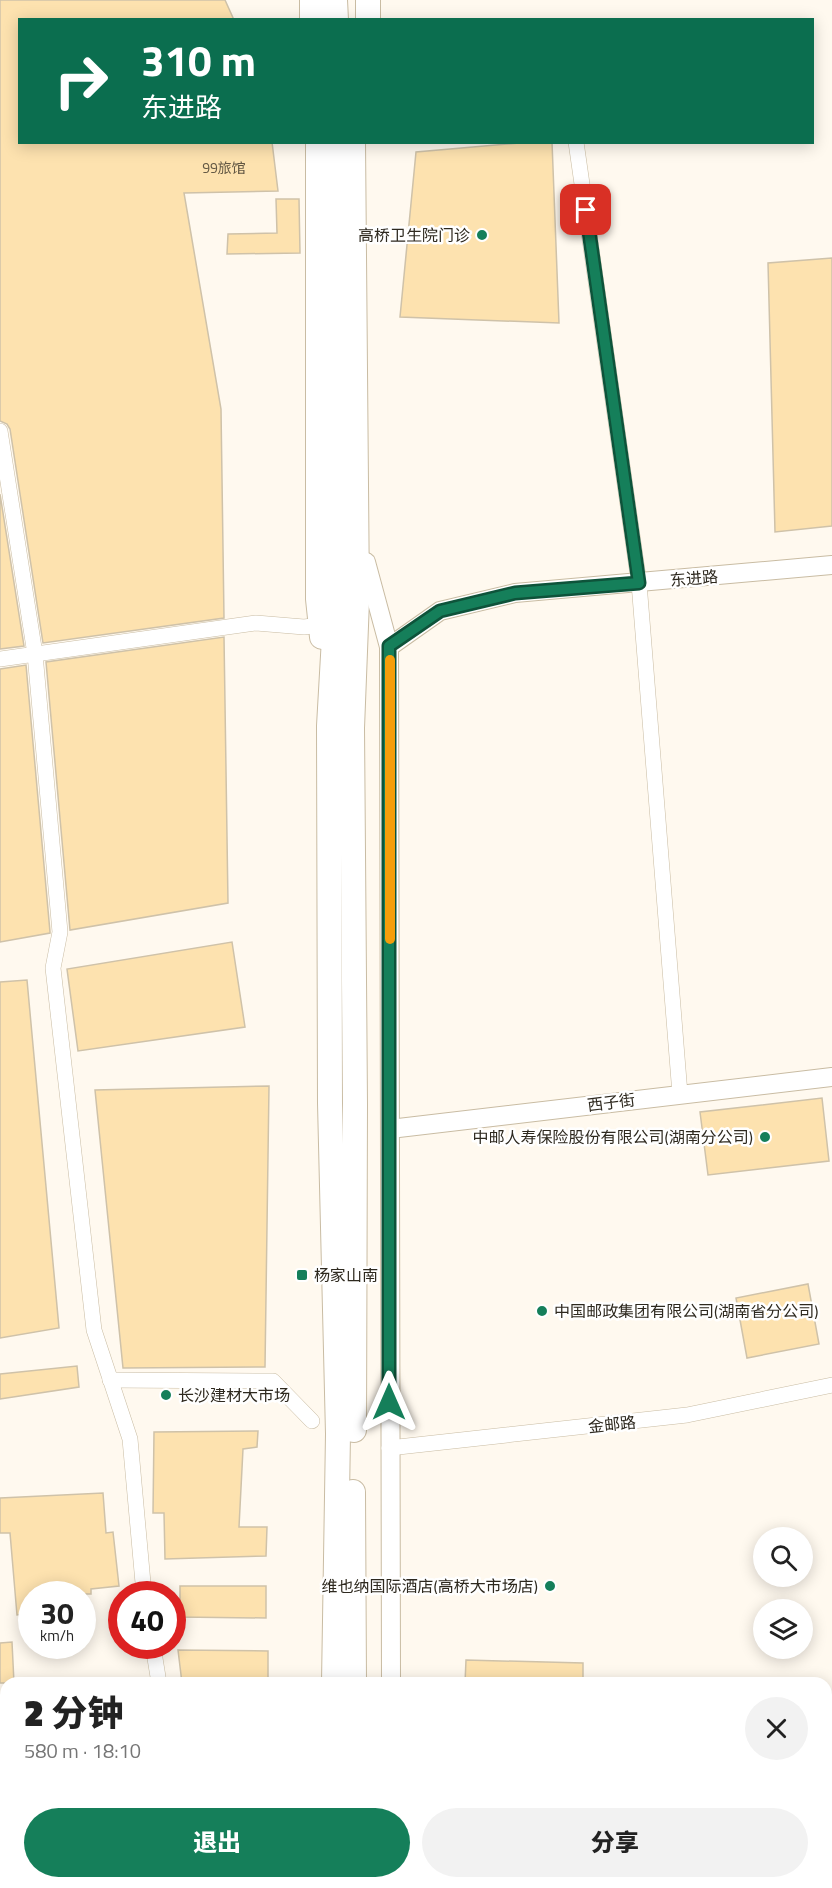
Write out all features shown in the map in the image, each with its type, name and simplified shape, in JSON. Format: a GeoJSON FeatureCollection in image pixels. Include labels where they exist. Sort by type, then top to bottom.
{"type":"FeatureCollection","features":[{"type":"Feature","properties":{"kind":"highway"},"geometry":{"type":"LineString","coordinates":[[312,0],[312,18]]}},
{"type":"Feature","properties":{"kind":"highway"},"geometry":{"type":"LineString","coordinates":[[335,0],[336,18]]}},
{"type":"Feature","properties":{"kind":"highway"},"geometry":{"type":"LineString","coordinates":[[352,0],[352,18]]}},
{"type":"Feature","properties":{"kind":"highway"},"geometry":{"type":"LineString","coordinates":[[368,0],[368,18]]}},
{"type":"Feature","properties":{"kind":"highway"},"geometry":{"type":"LineString","coordinates":[[318,144],[318,599],[341,727],[355,1104],[354,1677]]}},
{"type":"Feature","properties":{"kind":"highway"},"geometry":{"type":"LineString","coordinates":[[336,144],[346,601]]}},
{"type":"Feature","properties":{"kind":"highway"},"geometry":{"type":"LineString","coordinates":[[334,1677],[338,1434],[330,1103],[346,601],[353,144]]}},
{"type":"Feature","properties":{"kind":"highway"},"geometry":{"type":"LineString","coordinates":[[341,727],[366,562],[367,144]]}},
{"type":"Feature","properties":{"kind":"street"},"geometry":{"type":"LineString","coordinates":[[576,144],[639,583],[680,1094]]}},
{"type":"Feature","properties":{"kind":"street"},"geometry":{"type":"LineString","coordinates":[[0,431],[35,654],[60,932],[53,969],[94,1330],[130,1439],[143,1581]]}},
{"type":"Feature","properties":{"kind":"street"},"geometry":{"type":"LineString","coordinates":[[366,562],[389,646],[391,1677]]}},
{"type":"Feature","properties":{"kind":"street","name":"东进路"},"geometry":{"type":"LineString","coordinates":[[389,646],[440,611],[515,593],[832,565]]}},
{"type":"Feature","properties":{"kind":"street"},"geometry":{"type":"LineString","coordinates":[[0,659],[256,623],[304,627],[321,625]]}},
{"type":"Feature","properties":{"kind":"street","name":"西子街"},"geometry":{"type":"LineString","coordinates":[[390,1129],[832,1077]]}},
{"type":"Feature","properties":{"kind":"street"},"geometry":{"type":"LineString","coordinates":[[110,1380],[273,1381],[312,1421]]}},
{"type":"Feature","properties":{"kind":"street","name":"金邮路"},"geometry":{"type":"LineString","coordinates":[[389,1448],[687,1415],[832,1385]]}},
{"type":"Feature","properties":{"kind":"street"},"geometry":{"type":"LineString","coordinates":[[155,1659],[158,1677]]}},
{"type":"Feature","properties":{"kind":"building"},"geometry":{"type":"Polygon","coordinates":[[[0,0],[225,0],[233,18],[18,18],[18,144],[272,144],[278,191],[184,193],[221,409],[224,618],[43,643],[10,429],[7,424],[0,421],[0,0]]]}},
{"type":"Feature","properties":{"kind":"building","name":"高桥卫生院门诊"},"geometry":{"type":"Polygon","coordinates":[[[508,144],[552,144],[559,323],[400,317],[416,152],[508,144]]]}},
{"type":"Feature","properties":{"kind":"building"},"geometry":{"type":"Polygon","coordinates":[[[276,199],[299,199],[300,253],[227,254],[228,234],[277,233],[276,199]]]}},
{"type":"Feature","properties":{"kind":"building"},"geometry":{"type":"Polygon","coordinates":[[[832,258],[832,526],[775,532],[768,263],[832,258]]]}},
{"type":"Feature","properties":{"kind":"building"},"geometry":{"type":"Polygon","coordinates":[[[0,494],[24,646],[0,649],[0,494]]]}},
{"type":"Feature","properties":{"kind":"building"},"geometry":{"type":"Polygon","coordinates":[[[224,637],[228,903],[70,930],[46,662],[224,637]]]}},
{"type":"Feature","properties":{"kind":"building"},"geometry":{"type":"Polygon","coordinates":[[[26,665],[50,933],[0,942],[0,669],[26,665]]]}},
{"type":"Feature","properties":{"kind":"building"},"geometry":{"type":"Polygon","coordinates":[[[232,942],[245,1027],[78,1051],[67,969],[232,942]]]}},
{"type":"Feature","properties":{"kind":"building"},"geometry":{"type":"Polygon","coordinates":[[[27,980],[59,1328],[0,1338],[0,982],[27,980]]]}},
{"type":"Feature","properties":{"kind":"building"},"geometry":{"type":"Polygon","coordinates":[[[269,1086],[265,1367],[123,1368],[95,1090],[269,1086]]]}},
{"type":"Feature","properties":{"kind":"building","name":"中邮人寿保险股份有限公司(湖南分公司)"},"geometry":{"type":"Polygon","coordinates":[[[822,1098],[829,1161],[708,1175],[700,1112],[822,1098]]]}},
{"type":"Feature","properties":{"kind":"building"},"geometry":{"type":"Polygon","coordinates":[[[808,1284],[819,1344],[747,1358],[736,1298],[808,1284]]]}},
{"type":"Feature","properties":{"kind":"building"},"geometry":{"type":"Polygon","coordinates":[[[77,1366],[79,1387],[0,1399],[0,1374],[77,1366]]]}},
{"type":"Feature","properties":{"kind":"building"},"geometry":{"type":"Polygon","coordinates":[[[258,1431],[257,1447],[243,1449],[239,1527],[267,1527],[266,1556],[165,1559],[164,1513],[153,1513],[154,1432],[258,1431]]]}},
{"type":"Feature","properties":{"kind":"building"},"geometry":{"type":"Polygon","coordinates":[[[103,1493],[106,1533],[113,1532],[118,1581],[108,1581],[108,1587],[96,1588],[96,1581],[18,1581],[17,1615],[10,1533],[0,1533],[0,1498],[103,1493]]]}},
{"type":"Feature","properties":{"kind":"building"},"geometry":{"type":"Polygon","coordinates":[[[186,1586],[266,1586],[266,1618],[186,1617],[186,1586]]]}},
{"type":"Feature","properties":{"kind":"building"},"geometry":{"type":"Polygon","coordinates":[[[12,1642],[14,1677],[0,1677],[0,1643],[12,1642]]]}},
{"type":"Feature","properties":{"kind":"building"},"geometry":{"type":"Polygon","coordinates":[[[186,1650],[268,1651],[268,1677],[181,1677],[179,1659],[186,1659],[186,1650]]]}},
{"type":"Feature","properties":{"kind":"building"},"geometry":{"type":"Polygon","coordinates":[[[466,1660],[583,1663],[583,1677],[465,1677],[466,1660]]]}},
{"type":"Feature","properties":{"kind":"slow traffic"},"geometry":{"type":"LineString","coordinates":[[390,660],[390,939]]}},
{"type":"Feature","properties":{"kind":"place","name":"高桥卫生院门诊"},"geometry":{"type":"Point","coordinates":[482,235]}},
{"type":"Feature","properties":{"kind":"place","name":"中邮人寿保险股份有限公司(湖南分公司)"},"geometry":{"type":"Point","coordinates":[765,1137]}},
{"type":"Feature","properties":{"kind":"place","name":"杨家山南"},"geometry":{"type":"Point","coordinates":[302,1275]}},
{"type":"Feature","properties":{"kind":"place","name":"中国邮政集团有限公司(湖南省分公司)"},"geometry":{"type":"Point","coordinates":[542,1311]}},
{"type":"Feature","properties":{"kind":"place","name":"长沙建材大市场"},"geometry":{"type":"Point","coordinates":[166,1395]}},
{"type":"Feature","properties":{"kind":"place","name":"维也纳国际酒店(高桥大市场店)"},"geometry":{"type":"Point","coordinates":[550,1586]}},
{"type":"Feature","properties":{"kind":"route"},"geometry":{"type":"LineString","coordinates":[[389,1402],[389,646],[440,611],[515,593],[639,583],[586,210]]}}]}
